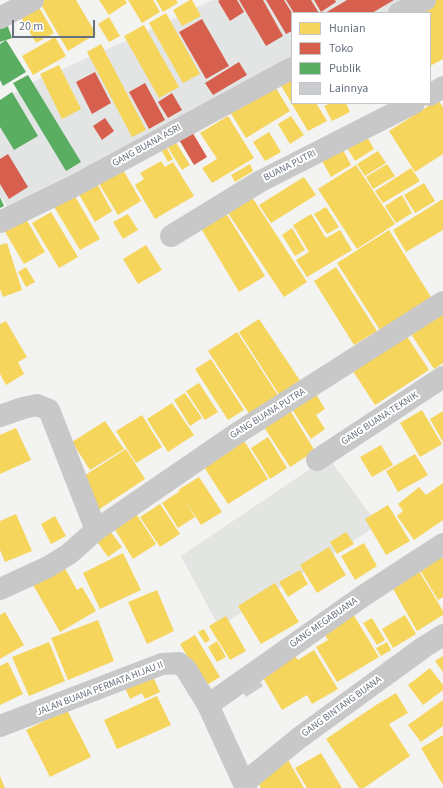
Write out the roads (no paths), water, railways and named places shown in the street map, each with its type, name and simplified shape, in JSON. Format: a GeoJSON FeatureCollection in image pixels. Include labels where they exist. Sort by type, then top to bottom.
{"type":"FeatureCollection","features":[{"type":"Feature","properties":{"kind":"street"},"geometry":{"type":"LineString","coordinates":[[0,18],[33,0]]}},
{"type":"Feature","properties":{"kind":"street"},"geometry":{"type":"LineString","coordinates":[[401,12],[425,0]]}},
{"type":"Feature","properties":{"kind":"street","name":"GANG BUANA ASRI"},"geometry":{"type":"LineString","coordinates":[[0,222],[74,186],[291,69]]}},
{"type":"Feature","properties":{"kind":"street"},"geometry":{"type":"LineString","coordinates":[[431,94],[443,87]]}},
{"type":"Feature","properties":{"kind":"street","name":"BUANA PUTRI"},"geometry":{"type":"LineString","coordinates":[[171,236],[259,182],[412,104]]}},
{"type":"Feature","properties":{"kind":"street","name":"GANG BUANA PUTRA"},"geometry":{"type":"LineString","coordinates":[[0,589],[48,567],[69,554],[96,530],[236,434],[443,302]]}},
{"type":"Feature","properties":{"kind":"street","name":"GANG BUANA TEKNIK"},"geometry":{"type":"LineString","coordinates":[[317,460],[443,377]]}},
{"type":"Feature","properties":{"kind":"street"},"geometry":{"type":"LineString","coordinates":[[0,416],[37,404],[48,410],[96,530]]}},
{"type":"Feature","properties":{"kind":"street","name":"GANG MEGABUANA"},"geometry":{"type":"LineString","coordinates":[[208,705],[364,596],[443,544]]}},
{"type":"Feature","properties":{"kind":"street","name":"GANG BINTANG BUANA"},"geometry":{"type":"LineString","coordinates":[[245,785],[299,738],[443,635]]}},
{"type":"Feature","properties":{"kind":"street","name":"JALAN BUANA PERMATA HIJAU II"},"geometry":{"type":"LineString","coordinates":[[0,726],[162,664],[179,663],[186,669],[208,705],[245,785]]}}]}
